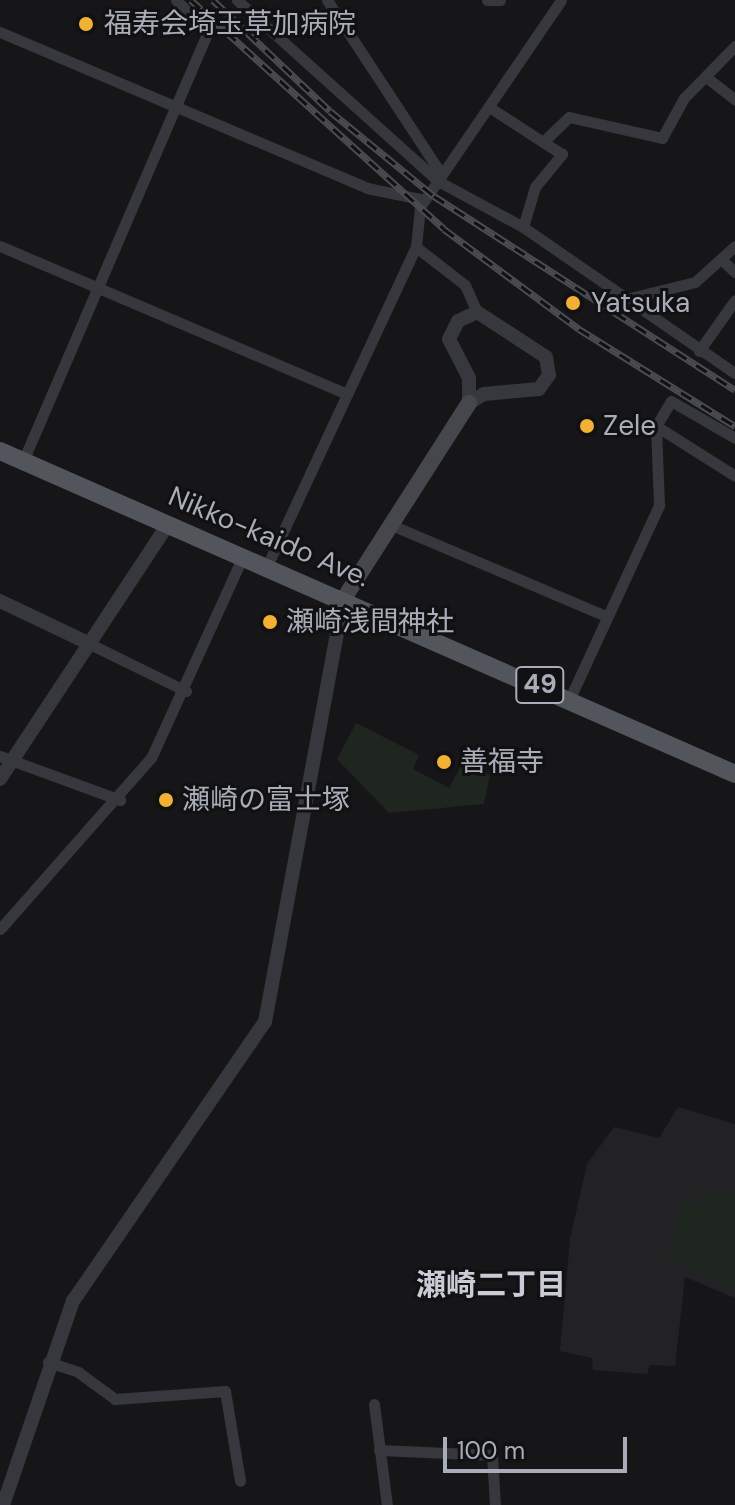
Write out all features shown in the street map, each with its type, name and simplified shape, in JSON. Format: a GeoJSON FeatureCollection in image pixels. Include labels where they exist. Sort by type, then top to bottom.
{"type":"FeatureCollection","features":[{"type":"Feature","properties":{"kind":"main road"},"geometry":{"type":"LineString","coordinates":[[343,600],[469,403]]}},
{"type":"Feature","properties":{"kind":"main road","name":"Nikko-kaido Ave."},"geometry":{"type":"LineString","coordinates":[[0,451],[570,698],[735,774]]}},
{"type":"Feature","properties":{"kind":"street"},"geometry":{"type":"LineString","coordinates":[[23,461],[208,32],[176,0]]}},
{"type":"Feature","properties":{"kind":"street"},"geometry":{"type":"LineString","coordinates":[[237,0],[440,178],[523,227],[735,373]]}},
{"type":"Feature","properties":{"kind":"street"},"geometry":{"type":"LineString","coordinates":[[327,0],[440,178]]}},
{"type":"Feature","properties":{"kind":"street"},"geometry":{"type":"LineString","coordinates":[[487,0],[500,0]]}},
{"type":"Feature","properties":{"kind":"street"},"geometry":{"type":"LineString","coordinates":[[267,566],[416,247],[425,200],[561,0]]}},
{"type":"Feature","properties":{"kind":"street"},"geometry":{"type":"LineString","coordinates":[[0,32],[367,188],[425,200]]}},
{"type":"Feature","properties":{"kind":"street"},"geometry":{"type":"LineString","coordinates":[[543,142],[569,117],[662,138],[684,98],[735,46]]}},
{"type":"Feature","properties":{"kind":"street"},"geometry":{"type":"LineString","coordinates":[[706,77],[735,100]]}},
{"type":"Feature","properties":{"kind":"street"},"geometry":{"type":"LineString","coordinates":[[489,107],[562,154],[535,187],[523,227]]}},
{"type":"Feature","properties":{"kind":"street"},"geometry":{"type":"LineString","coordinates":[[0,246],[347,394]]}},
{"type":"Feature","properties":{"kind":"street"},"geometry":{"type":"LineString","coordinates":[[626,299],[695,282],[723,261],[735,246]]}},
{"type":"Feature","properties":{"kind":"street"},"geometry":{"type":"LineString","coordinates":[[416,247],[465,285],[477,312],[546,357],[551,369],[535,391],[484,394],[469,403]]}},
{"type":"Feature","properties":{"kind":"street"},"geometry":{"type":"LineString","coordinates":[[723,261],[735,272]]}},
{"type":"Feature","properties":{"kind":"street"},"geometry":{"type":"LineString","coordinates":[[699,351],[735,300]]}},
{"type":"Feature","properties":{"kind":"street"},"geometry":{"type":"LineString","coordinates":[[469,403],[469,378],[449,339],[458,321],[477,312]]}},
{"type":"Feature","properties":{"kind":"street"},"geometry":{"type":"LineString","coordinates":[[570,698],[659,505],[656,426],[671,401],[735,438]]}},
{"type":"Feature","properties":{"kind":"street"},"geometry":{"type":"LineString","coordinates":[[656,426],[735,476]]}},
{"type":"Feature","properties":{"kind":"street"},"geometry":{"type":"LineString","coordinates":[[0,779],[7,758],[90,644],[168,524]]}},
{"type":"Feature","properties":{"kind":"street"},"geometry":{"type":"LineString","coordinates":[[389,524],[606,616]]}},
{"type":"Feature","properties":{"kind":"street"},"geometry":{"type":"LineString","coordinates":[[0,929],[120,800],[186,691],[243,556]]}},
{"type":"Feature","properties":{"kind":"street"},"geometry":{"type":"LineString","coordinates":[[3,1505],[48,1362],[73,1301],[265,1022],[343,600]]}},
{"type":"Feature","properties":{"kind":"street"},"geometry":{"type":"LineString","coordinates":[[0,601],[186,691]]}},
{"type":"Feature","properties":{"kind":"street"},"geometry":{"type":"LineString","coordinates":[[7,758],[120,800]]}},
{"type":"Feature","properties":{"kind":"street"},"geometry":{"type":"LineString","coordinates":[[0,913],[13,918]]}},
{"type":"Feature","properties":{"kind":"street"},"geometry":{"type":"LineString","coordinates":[[48,1362],[78,1372],[115,1399],[225,1391],[240,1481]]}},
{"type":"Feature","properties":{"kind":"street"},"geometry":{"type":"LineString","coordinates":[[374,1404],[387,1505]]}},
{"type":"Feature","properties":{"kind":"street"},"geometry":{"type":"LineString","coordinates":[[379,1450],[492,1455],[495,1505]]}},
{"type":"Feature","properties":{"kind":"shaded area"},"geometry":{"type":"Polygon","coordinates":[[[356,723],[419,755],[413,769],[449,788],[462,764],[490,775],[484,804],[389,813],[337,759],[356,723]]]}},
{"type":"Feature","properties":{"kind":"shaded area"},"geometry":{"type":"Polygon","coordinates":[[[678,1107],[735,1124],[735,1298],[685,1277],[675,1366],[649,1365],[648,1374],[593,1370],[592,1358],[560,1351],[570,1239],[587,1164],[614,1127],[659,1138],[678,1107]]]}},
{"type":"Feature","properties":{"kind":"shaded area"},"geometry":{"type":"Polygon","coordinates":[[[716,1192],[735,1198],[735,1291],[668,1255],[680,1204],[696,1207],[699,1196],[716,1192]]]}},
{"type":"Feature","properties":{"kind":"railway"},"geometry":{"type":"LineString","coordinates":[[191,0],[444,229],[579,329],[735,426]]}},
{"type":"Feature","properties":{"kind":"railway"},"geometry":{"type":"LineString","coordinates":[[213,0],[330,111],[434,196],[735,390]]}},
{"type":"Feature","properties":{"kind":"place","name":"福寿会埼玉草加病院"},"geometry":{"type":"Point","coordinates":[86,24]}},
{"type":"Feature","properties":{"kind":"place","name":"Yatsuka"},"geometry":{"type":"Point","coordinates":[573,303]}},
{"type":"Feature","properties":{"kind":"place","name":"Zele"},"geometry":{"type":"Point","coordinates":[587,426]}},
{"type":"Feature","properties":{"kind":"place","name":"瀬崎浅間神社"},"geometry":{"type":"Point","coordinates":[270,622]}},
{"type":"Feature","properties":{"kind":"place","name":"善福寺"},"geometry":{"type":"Point","coordinates":[444,762]}},
{"type":"Feature","properties":{"kind":"place","name":"瀬崎の富士塚"},"geometry":{"type":"Point","coordinates":[166,800]}},
{"type":"Feature","properties":{"kind":"district","name":"瀬崎二丁目"},"geometry":{"type":"Point","coordinates":[491,1285]}}]}
